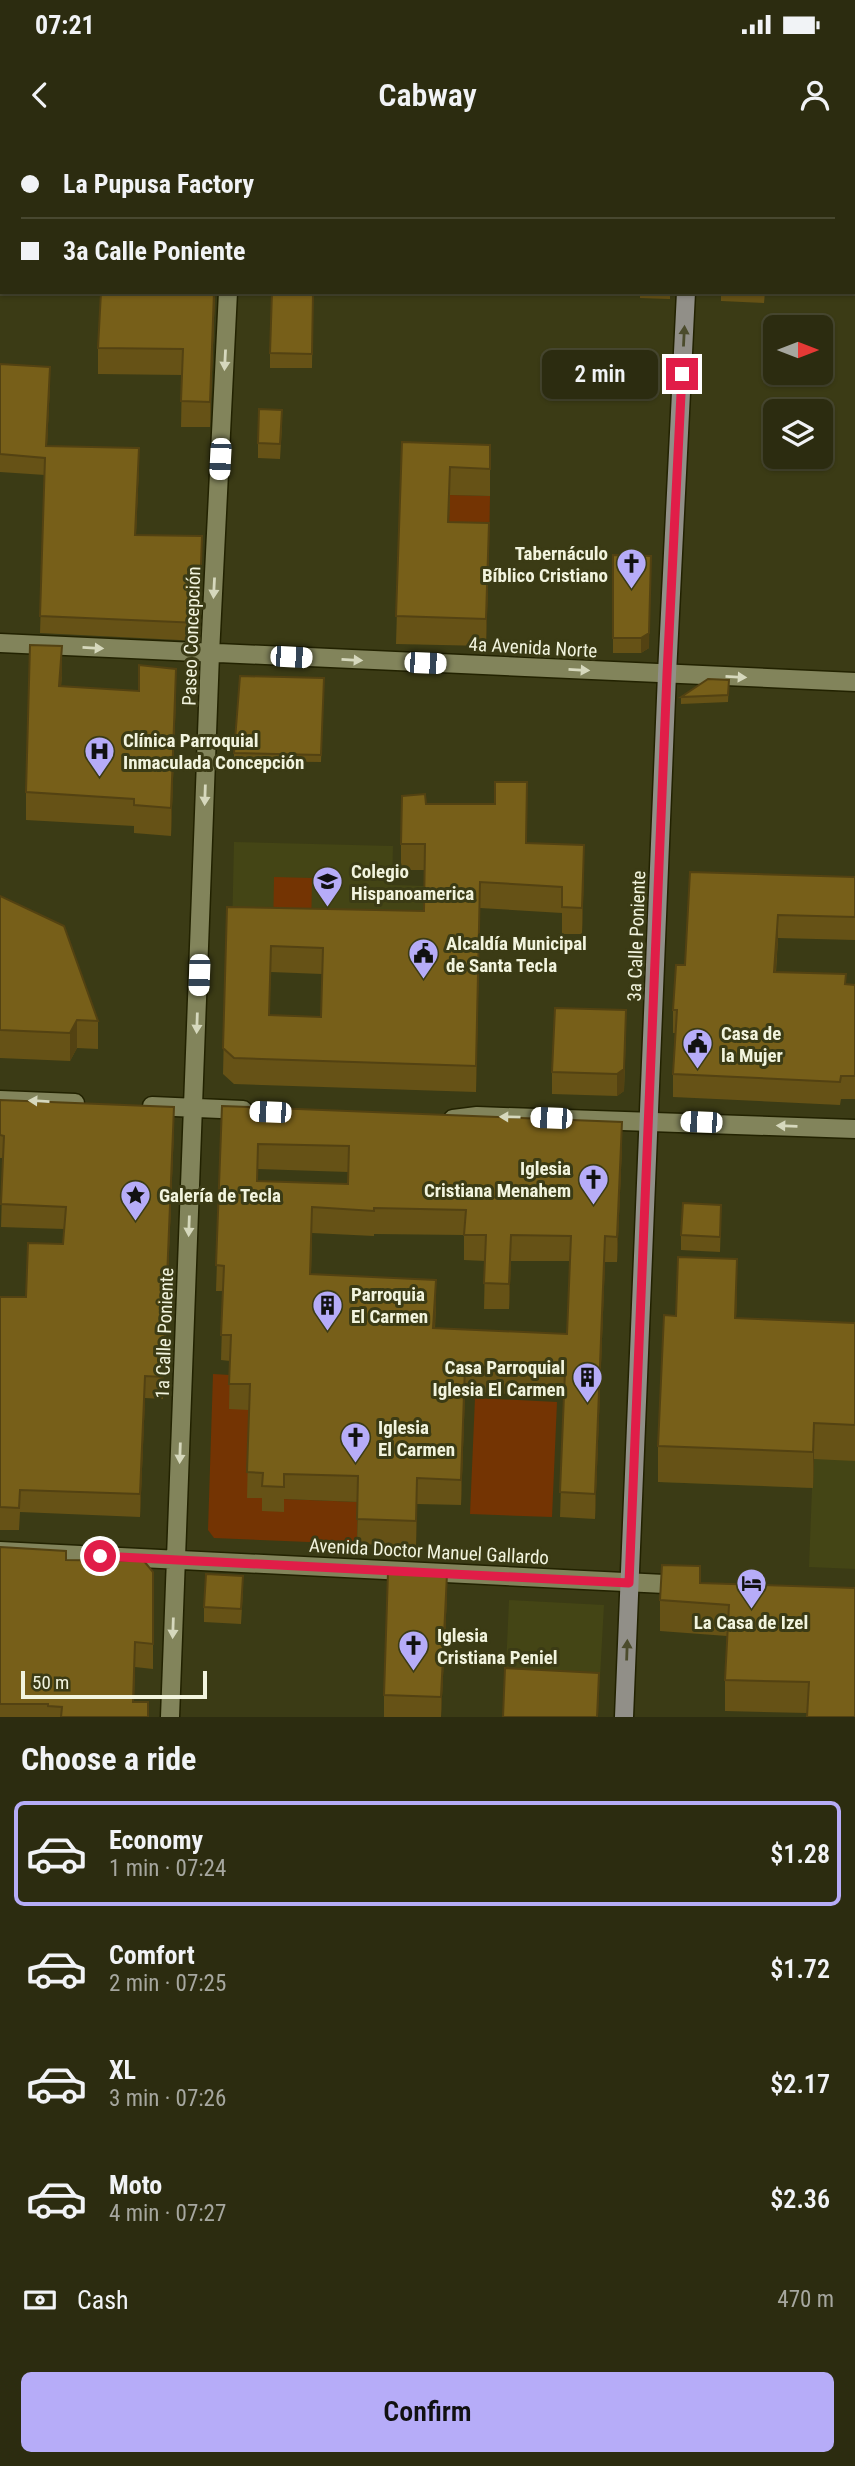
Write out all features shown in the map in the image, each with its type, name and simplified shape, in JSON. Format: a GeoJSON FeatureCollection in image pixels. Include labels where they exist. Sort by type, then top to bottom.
{"type":"FeatureCollection","features":[{"type":"Feature","properties":{"kind":"street","name":"Paseo Concepción"},"geometry":{"type":"LineString","coordinates":[[194,1108],[210,654],[228,294]]}},
{"type":"Feature","properties":{"kind":"street","name":"3a Calle Poniente"},"geometry":{"type":"LineString","coordinates":[[624,1717],[667,674],[686,294]]}},
{"type":"Feature","properties":{"kind":"street","name":"4a Avenida Norte"},"geometry":{"type":"LineString","coordinates":[[0,643],[855,682]]}},
{"type":"Feature","properties":{"kind":"street"},"geometry":{"type":"LineString","coordinates":[[0,1100],[97,1104]]}},
{"type":"Feature","properties":{"kind":"street"},"geometry":{"type":"LineString","coordinates":[[139,1106],[261,1111]]}},
{"type":"Feature","properties":{"kind":"street","name":"1a Calle Poniente"},"geometry":{"type":"LineString","coordinates":[[170,1717],[194,1108]]}},
{"type":"Feature","properties":{"kind":"street"},"geometry":{"type":"LineString","coordinates":[[434,1119],[477,1116],[649,1120],[855,1129]]}},
{"type":"Feature","properties":{"kind":"street","name":"Avenida Doctor Manuel Gallardo"},"geometry":{"type":"LineString","coordinates":[[0,1551],[696,1586]]}},
{"type":"Feature","properties":{"kind":"shaded area"},"geometry":{"type":"Polygon","coordinates":[[[450,495],[490,496],[489,551],[448,550],[450,495]]]}},
{"type":"Feature","properties":{"kind":"shaded area","name":"Colegio Hispanoamerica"},"geometry":{"type":"Polygon","coordinates":[[[234,842],[393,846],[392,885],[425,886],[424,938],[232,933],[234,842]]]}},
{"type":"Feature","properties":{"kind":"shaded area"},"geometry":{"type":"Polygon","coordinates":[[[274,877],[312,878],[311,934],[273,933],[274,877]]]}},
{"type":"Feature","properties":{"kind":"shaded area"},"geometry":{"type":"Polygon","coordinates":[[[855,1359],[855,1569],[809,1567],[812,1488],[658,1482],[855,1359]]]}},
{"type":"Feature","properties":{"kind":"shaded area"},"geometry":{"type":"Polygon","coordinates":[[[213,1374],[230,1375],[265,1410],[263,1498],[284,1512],[284,1499],[358,1502],[357,1544],[214,1538],[208,1530],[213,1374]]]}},
{"type":"Feature","properties":{"kind":"shaded area"},"geometry":{"type":"Polygon","coordinates":[[[475,1398],[557,1402],[552,1517],[470,1514],[475,1398]]]}},
{"type":"Feature","properties":{"kind":"shaded area"},"geometry":{"type":"Polygon","coordinates":[[[509,1600],[604,1605],[599,1695],[505,1690],[509,1600]]]}},
{"type":"Feature","properties":{"kind":"building"},"geometry":{"type":"Polygon","coordinates":[[[101,294],[214,294],[210,402],[181,401],[183,349],[98,348],[101,294]]]}},
{"type":"Feature","properties":{"kind":"building"},"geometry":{"type":"Polygon","coordinates":[[[272,294],[313,294],[312,354],[270,353],[272,294]]]}},
{"type":"Feature","properties":{"kind":"building"},"geometry":{"type":"Polygon","coordinates":[[[0,364],[50,367],[46,446],[139,448],[135,535],[202,536],[199,623],[40,616],[45,458],[0,454],[0,364]]]}},
{"type":"Feature","properties":{"kind":"building"},"geometry":{"type":"Polygon","coordinates":[[[259,409],[282,410],[280,444],[258,443],[259,409]]]}},
{"type":"Feature","properties":{"kind":"building"},"geometry":{"type":"Polygon","coordinates":[[[402,442],[490,445],[490,469],[450,467],[448,522],[489,523],[486,619],[396,616],[402,442]]]}},
{"type":"Feature","properties":{"kind":"building"},"geometry":{"type":"Polygon","coordinates":[[[613,555],[651,556],[649,633],[641,638],[613,638],[613,555]]]}},
{"type":"Feature","properties":{"kind":"building","name":"Clínica Parroquial Inmaculada Concepción"},"geometry":{"type":"Polygon","coordinates":[[[30,645],[62,646],[59,686],[139,691],[139,665],[176,669],[171,808],[134,805],[134,799],[26,792],[30,645]]]}},
{"type":"Feature","properties":{"kind":"building"},"geometry":{"type":"Polygon","coordinates":[[[240,676],[324,678],[321,755],[234,753],[240,676]]]}},
{"type":"Feature","properties":{"kind":"building"},"geometry":{"type":"Polygon","coordinates":[[[708,679],[729,680],[728,695],[681,697],[708,679]]]}},
{"type":"Feature","properties":{"kind":"building"},"geometry":{"type":"Polygon","coordinates":[[[495,782],[527,782],[526,843],[584,845],[582,908],[562,907],[562,887],[480,882],[476,1066],[234,1058],[223,1048],[227,907],[424,911],[425,844],[401,844],[402,796],[425,794],[426,804],[495,804],[495,782]],[[271,946],[269,1015],[321,1017],[323,948],[271,946]]]}},
{"type":"Feature","properties":{"kind":"building"},"geometry":{"type":"Polygon","coordinates":[[[690,872],[855,877],[855,917],[778,915],[774,972],[846,974],[845,984],[855,985],[855,1076],[841,1076],[840,1082],[673,1074],[677,1010],[673,1010],[676,965],[685,965],[690,872]]]}},
{"type":"Feature","properties":{"kind":"building"},"geometry":{"type":"Polygon","coordinates":[[[0,896],[64,926],[98,1021],[77,1020],[70,1033],[0,1030],[0,896]]]}},
{"type":"Feature","properties":{"kind":"building"},"geometry":{"type":"Polygon","coordinates":[[[555,1008],[626,1010],[624,1069],[617,1074],[552,1072],[555,1008]]]}},
{"type":"Feature","properties":{"kind":"building"},"geometry":{"type":"Polygon","coordinates":[[[0,1100],[174,1107],[163,1377],[145,1376],[140,1494],[20,1490],[19,1508],[0,1507],[0,1297],[26,1297],[28,1243],[63,1244],[66,1207],[1,1204],[4,1136],[0,1135],[0,1100]]]}},
{"type":"Feature","properties":{"kind":"building"},"geometry":{"type":"Polygon","coordinates":[[[222,1106],[622,1122],[617,1237],[605,1236],[595,1494],[560,1492],[565,1371],[465,1366],[461,1480],[417,1478],[416,1521],[357,1519],[358,1476],[284,1474],[284,1487],[262,1486],[263,1473],[247,1472],[250,1384],[229,1384],[231,1335],[221,1335],[224,1266],[216,1265],[222,1106]],[[258,1144],[257,1181],[348,1184],[349,1146],[258,1144]],[[312,1207],[310,1274],[436,1280],[433,1328],[567,1334],[571,1236],[511,1235],[509,1284],[484,1283],[486,1235],[464,1235],[466,1210],[374,1208],[374,1211],[312,1207]]]}},
{"type":"Feature","properties":{"kind":"building"},"geometry":{"type":"Polygon","coordinates":[[[683,1203],[721,1205],[720,1237],[681,1235],[683,1203]]]}},
{"type":"Feature","properties":{"kind":"building"},"geometry":{"type":"Polygon","coordinates":[[[678,1257],[737,1259],[735,1318],[855,1323],[855,1425],[814,1423],[813,1452],[658,1446],[664,1315],[676,1316],[678,1257]]]}},
{"type":"Feature","properties":{"kind":"building"},"geometry":{"type":"Polygon","coordinates":[[[0,1547],[66,1551],[66,1560],[144,1561],[153,1572],[153,1644],[135,1642],[133,1702],[148,1702],[148,1717],[61,1717],[62,1707],[48,1704],[0,1704],[0,1547]]]}},
{"type":"Feature","properties":{"kind":"building"},"geometry":{"type":"Polygon","coordinates":[[[662,1565],[700,1566],[700,1583],[855,1588],[855,1717],[807,1717],[809,1682],[725,1680],[729,1605],[660,1600],[662,1565]]]}},
{"type":"Feature","properties":{"kind":"building","name":"Iglesia Cristiana Peniel"},"geometry":{"type":"Polygon","coordinates":[[[388,1572],[447,1574],[441,1697],[384,1695],[388,1572]]]}},
{"type":"Feature","properties":{"kind":"building"},"geometry":{"type":"Polygon","coordinates":[[[206,1574],[243,1576],[241,1609],[204,1607],[206,1574]]]}},
{"type":"Feature","properties":{"kind":"building"},"geometry":{"type":"Polygon","coordinates":[[[505,1668],[599,1673],[597,1717],[503,1717],[505,1668]]]}},
{"type":"Feature","properties":{"kind":"place","name":"Tabernáculo Bíblico Cristiano"},"geometry":{"type":"Point","coordinates":[631,591]}},
{"type":"Feature","properties":{"kind":"place","name":"Clínica Parroquial Inmaculada Concepción"},"geometry":{"type":"Point","coordinates":[100,778]}},
{"type":"Feature","properties":{"kind":"place","name":"Colegio Hispanoamerica"},"geometry":{"type":"Point","coordinates":[328,909]}},
{"type":"Feature","properties":{"kind":"place","name":"Alcaldía Municipal de Santa Tecla"},"geometry":{"type":"Point","coordinates":[423,981]}},
{"type":"Feature","properties":{"kind":"place","name":"Casa de la Mujer"},"geometry":{"type":"Point","coordinates":[698,1071]}},
{"type":"Feature","properties":{"kind":"place","name":"Iglesia Cristiana Menahem"},"geometry":{"type":"Point","coordinates":[594,1206]}},
{"type":"Feature","properties":{"kind":"place","name":"Galería de Tecla"},"geometry":{"type":"Point","coordinates":[136,1222]}},
{"type":"Feature","properties":{"kind":"place","name":"Parroquia El Carmen"},"geometry":{"type":"Point","coordinates":[328,1332]}},
{"type":"Feature","properties":{"kind":"place","name":"Casa Parroquial Iglesia El Carmen"},"geometry":{"type":"Point","coordinates":[588,1405]}},
{"type":"Feature","properties":{"kind":"place","name":"Iglesia El Carmen"},"geometry":{"type":"Point","coordinates":[355,1465]}},
{"type":"Feature","properties":{"kind":"place","name":"La Casa de Izel"},"geometry":{"type":"Point","coordinates":[751,1610]}},
{"type":"Feature","properties":{"kind":"place","name":"Iglesia Cristiana Peniel"},"geometry":{"type":"Point","coordinates":[414,1673]}},
{"type":"Feature","properties":{"kind":"route"},"geometry":{"type":"LineString","coordinates":[[100,1556],[629,1583],[682,374]]}}]}
